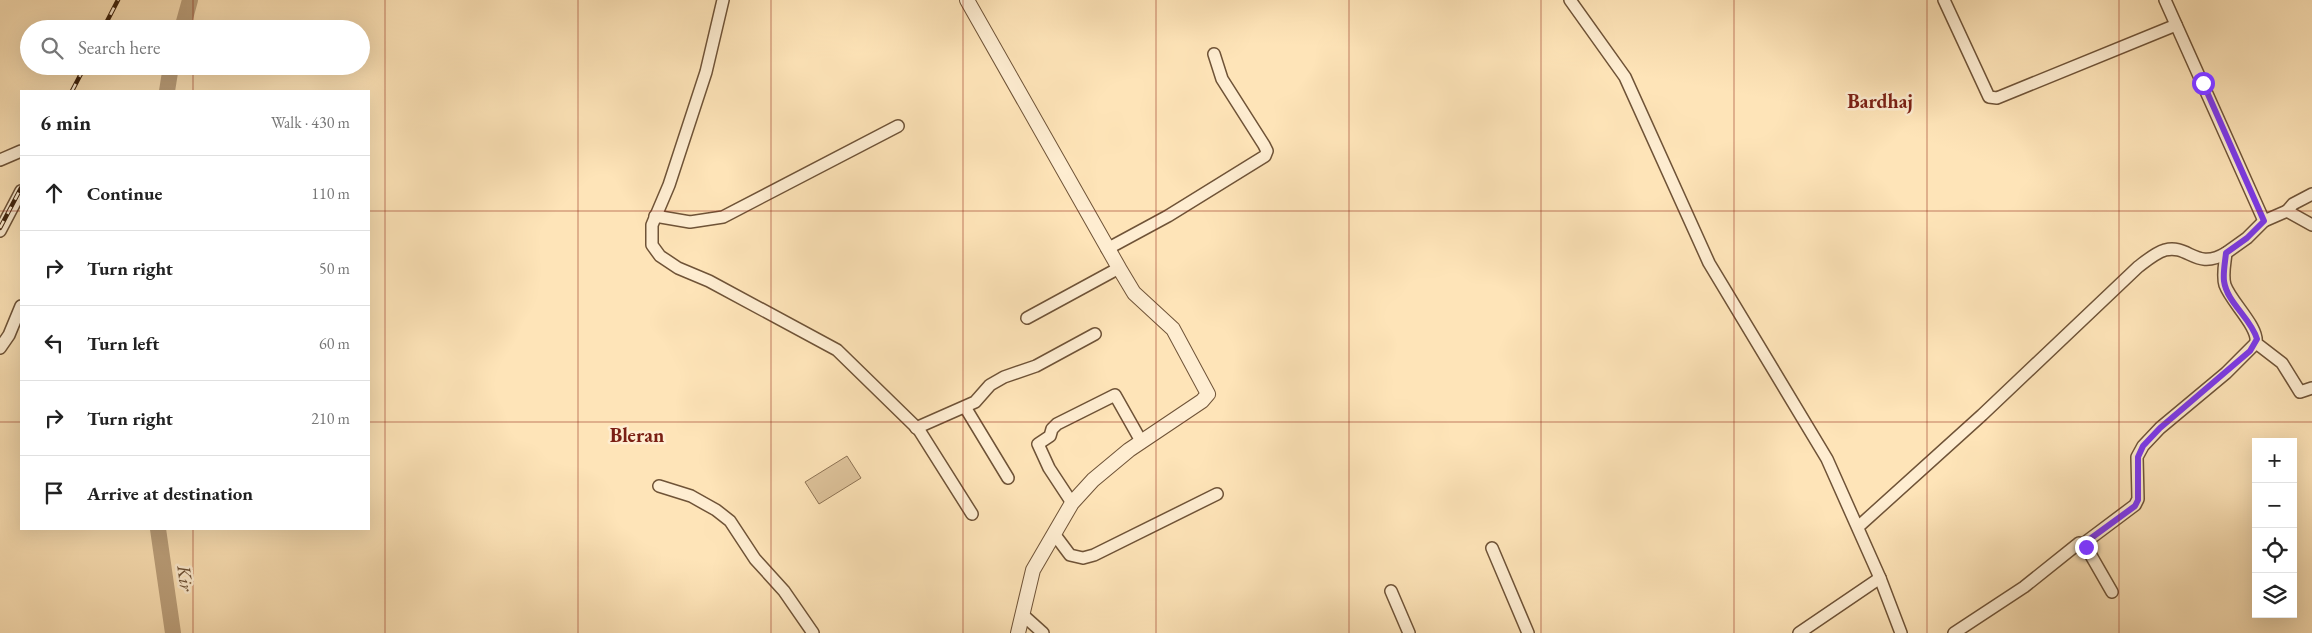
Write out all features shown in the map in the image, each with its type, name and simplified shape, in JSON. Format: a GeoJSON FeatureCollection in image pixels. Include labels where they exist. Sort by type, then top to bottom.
{"type":"FeatureCollection","features":[{"type":"Feature","properties":{"kind":"street"},"geometry":{"type":"LineString","coordinates":[[723,0],[706,72],[670,185],[652,225],[652,245],[660,256],[678,268],[709,281],[837,350],[916,428],[972,514]]}},
{"type":"Feature","properties":{"kind":"street"},"geometry":{"type":"LineString","coordinates":[[967,0],[1107,249],[1134,293],[1173,329],[1208,394],[1202,402],[1141,441],[1093,480],[1072,503],[1055,535],[1032,570],[1018,633]]}},
{"type":"Feature","properties":{"kind":"street"},"geometry":{"type":"LineString","coordinates":[[1570,0],[1625,77],[1709,263],[1827,459],[1880,578],[1901,633]]}},
{"type":"Feature","properties":{"kind":"street"},"geometry":{"type":"LineString","coordinates":[[1944,0],[1989,97],[1992,98],[1997,98],[2176,25]]}},
{"type":"Feature","properties":{"kind":"street"},"geometry":{"type":"LineString","coordinates":[[2165,0],[2264,221]]}},
{"type":"Feature","properties":{"kind":"street"},"geometry":{"type":"LineString","coordinates":[[1107,249],[1168,216],[1265,156],[1264,145],[1222,78],[1214,54]]}},
{"type":"Feature","properties":{"kind":"street"},"geometry":{"type":"LineString","coordinates":[[655,216],[690,222],[723,217],[898,126]]}},
{"type":"Feature","properties":{"kind":"street"},"geometry":{"type":"LineString","coordinates":[[0,160],[20,151]]}},
{"type":"Feature","properties":{"kind":"street"},"geometry":{"type":"LineString","coordinates":[[0,231],[20,192]]}},
{"type":"Feature","properties":{"kind":"street"},"geometry":{"type":"LineString","coordinates":[[1858,527],[1982,415],[2138,267],[2159,252],[2168,249],[2178,250],[2204,260],[2214,260],[2247,238],[2264,221],[2287,211],[2292,204],[2312,194]]}},
{"type":"Feature","properties":{"kind":"street"},"geometry":{"type":"LineString","coordinates":[[2287,211],[2312,225]]}},
{"type":"Feature","properties":{"kind":"street"},"geometry":{"type":"LineString","coordinates":[[2226,253],[2224,283],[2234,302],[2254,330],[2256,343],[2282,363],[2300,392],[2312,388]]}},
{"type":"Feature","properties":{"kind":"street"},"geometry":{"type":"LineString","coordinates":[[1026,318],[1119,268]]}},
{"type":"Feature","properties":{"kind":"street"},"geometry":{"type":"LineString","coordinates":[[0,348],[9,335],[20,308]]}},
{"type":"Feature","properties":{"kind":"street"},"geometry":{"type":"LineString","coordinates":[[916,428],[975,402],[990,385],[1004,377],[1036,366],[1095,334]]}},
{"type":"Feature","properties":{"kind":"street"},"geometry":{"type":"LineString","coordinates":[[1954,633],[2024,587],[2078,543],[2083,544],[2135,506],[2138,500],[2138,457],[2143,446],[2160,428],[2226,373],[2256,343]]}},
{"type":"Feature","properties":{"kind":"street"},"geometry":{"type":"LineString","coordinates":[[1072,503],[1048,468],[1038,444],[1050,436],[1054,427],[1086,408],[1114,395],[1141,441]]}},
{"type":"Feature","properties":{"kind":"street"},"geometry":{"type":"LineString","coordinates":[[965,407],[1008,478]]}},
{"type":"Feature","properties":{"kind":"street"},"geometry":{"type":"LineString","coordinates":[[659,486],[691,496],[716,510],[730,521],[755,559],[784,591],[813,633]]}},
{"type":"Feature","properties":{"kind":"street"},"geometry":{"type":"LineString","coordinates":[[1055,535],[1070,555],[1083,558],[1141,533],[1217,494]]}},
{"type":"Feature","properties":{"kind":"street"},"geometry":{"type":"LineString","coordinates":[[2083,544],[2112,592]]}},
{"type":"Feature","properties":{"kind":"street"},"geometry":{"type":"LineString","coordinates":[[1492,548],[1528,633]]}},
{"type":"Feature","properties":{"kind":"street"},"geometry":{"type":"LineString","coordinates":[[1799,633],[1880,578]]}},
{"type":"Feature","properties":{"kind":"street"},"geometry":{"type":"LineString","coordinates":[[1391,591],[1409,633]]}},
{"type":"Feature","properties":{"kind":"street"},"geometry":{"type":"LineString","coordinates":[[1023,615],[1043,633]]}},
{"type":"Feature","properties":{"kind":"shaded area"},"geometry":{"type":"Polygon","coordinates":[[[847,456],[861,478],[819,504],[805,482],[847,456]]]}},
{"type":"Feature","properties":{"kind":"waterway","name":"Kir"},"geometry":{"type":"LineString","coordinates":[[184,20],[190,0]]}},
{"type":"Feature","properties":{"kind":"waterway","name":"Kir"},"geometry":{"type":"LineString","coordinates":[[167,90],[170,75]]}},
{"type":"Feature","properties":{"kind":"waterway","name":"Kir"},"geometry":{"type":"LineString","coordinates":[[158,530],[173,633]]}},
{"type":"Feature","properties":{"kind":"railway"},"geometry":{"type":"LineString","coordinates":[[108,20],[118,0]]}},
{"type":"Feature","properties":{"kind":"railway"},"geometry":{"type":"LineString","coordinates":[[73,90],[80,75]]}},
{"type":"Feature","properties":{"kind":"railway"},"geometry":{"type":"LineString","coordinates":[[0,228],[20,190]]}},
{"type":"Feature","properties":{"kind":"district","name":"Bardhaj"},"geometry":{"type":"Point","coordinates":[1880,101]}},
{"type":"Feature","properties":{"kind":"district","name":"Bleran"},"geometry":{"type":"Point","coordinates":[637,435]}},
{"type":"Feature","properties":{"kind":"route"},"geometry":{"type":"LineString","coordinates":[[2086,547],[2083,544],[2092,536],[2135,506],[2138,500],[2138,457],[2143,446],[2160,428],[2226,373],[2256,343],[2257,339],[2254,330],[2234,302],[2224,283],[2224,270],[2226,253],[2247,238],[2264,221],[2203,83]]}}]}
